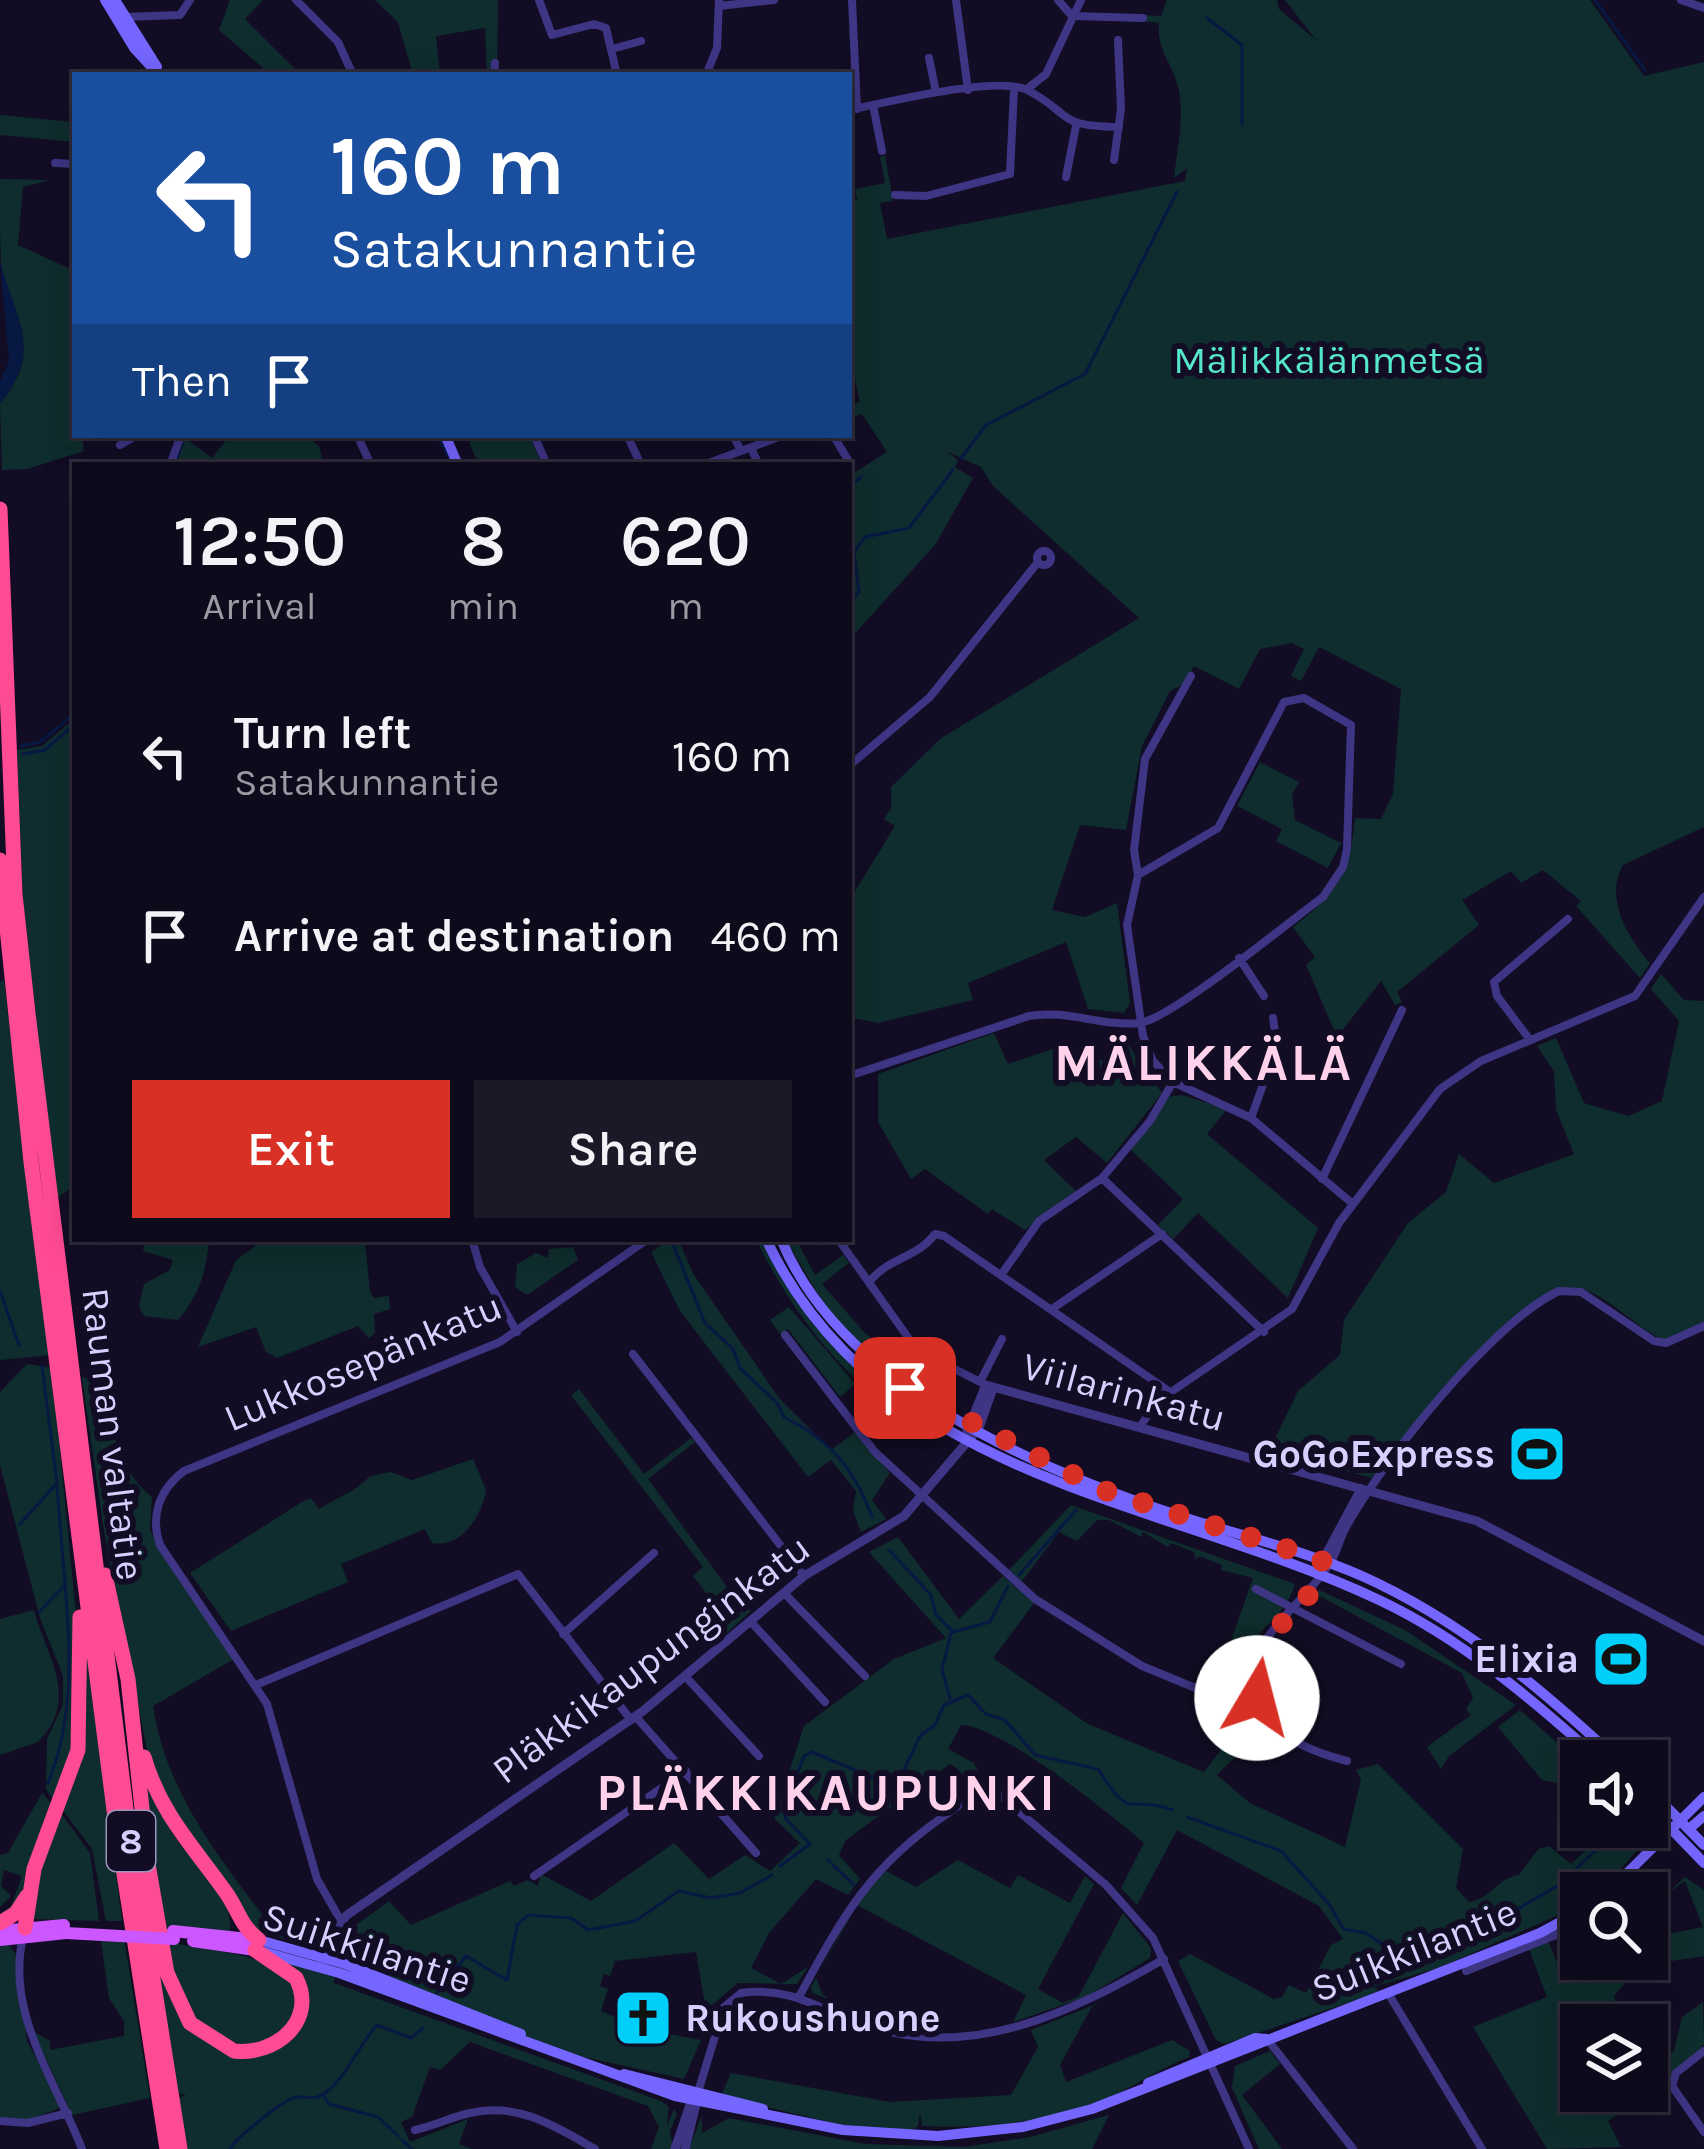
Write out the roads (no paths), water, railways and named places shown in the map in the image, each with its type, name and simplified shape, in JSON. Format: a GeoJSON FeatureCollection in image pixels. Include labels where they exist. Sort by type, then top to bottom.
{"type":"FeatureCollection","features":[{"type":"Feature","properties":{"kind":"highway","name":"Rauman valtatie"},"geometry":{"type":"LineString","coordinates":[[0,509],[15,894],[147,1961],[179,2149]]}},
{"type":"Feature","properties":{"kind":"highway","name":"Rauman valtatie"},"geometry":{"type":"LineString","coordinates":[[0,860],[31,1162],[133,1960],[166,2149]]}},
{"type":"Feature","properties":{"kind":"highway"},"geometry":{"type":"LineString","coordinates":[[92,1532],[113,1600],[138,1743],[148,1864],[172,1989],[200,2033],[242,2052],[279,2041],[303,2008],[296,1978],[257,1945],[226,1893],[178,1835],[138,1743]]}},
{"type":"Feature","properties":{"kind":"highway"},"geometry":{"type":"LineString","coordinates":[[0,1931],[28,1893],[78,1750],[81,1548]]}},
{"type":"Feature","properties":{"kind":"highway"},"geometry":{"type":"LineString","coordinates":[[24,1932],[28,1893]]}},
{"type":"Feature","properties":{"kind":"main road"},"geometry":{"type":"LineString","coordinates":[[105,0],[159,72]]}},
{"type":"Feature","properties":{"kind":"main road"},"geometry":{"type":"LineString","coordinates":[[116,0],[120,18]]}},
{"type":"Feature","properties":{"kind":"main road"},"geometry":{"type":"LineString","coordinates":[[768,1242],[804,1303],[849,1357],[906,1406],[965,1442],[1084,1495],[1321,1575],[1439,1632],[1574,1740]]}},
{"type":"Feature","properties":{"kind":"main road"},"geometry":{"type":"LineString","coordinates":[[783,1242],[809,1292],[856,1349],[905,1388],[1103,1490],[1326,1562],[1419,1604],[1471,1637],[1594,1740]]}},
{"type":"Feature","properties":{"kind":"main road"},"geometry":{"type":"LineString","coordinates":[[1631,1872],[1681,1827],[1704,1797]]}},
{"type":"Feature","properties":{"kind":"main road"},"geometry":{"type":"LineString","coordinates":[[1668,1812],[1704,1863]]}},
{"type":"Feature","properties":{"kind":"main road"},"geometry":{"type":"LineString","coordinates":[[1681,1827],[1704,1816]]}},
{"type":"Feature","properties":{"kind":"main road"},"geometry":{"type":"LineString","coordinates":[[1668,1818],[1704,1844]]}},
{"type":"Feature","properties":{"kind":"main road","name":"Suikkilantie"},"geometry":{"type":"LineString","coordinates":[[0,1931],[66,1929],[257,1945],[322,1962],[562,2056],[695,2098],[890,2135],[968,2135],[1056,2120],[1135,2092],[1255,2038],[1267,2039],[1388,1993],[1560,1920]]}},
{"type":"Feature","properties":{"kind":"street"},"geometry":{"type":"LineString","coordinates":[[120,18],[180,15],[190,0]]}},
{"type":"Feature","properties":{"kind":"street"},"geometry":{"type":"LineString","coordinates":[[296,0],[338,42],[352,72]]}},
{"type":"Feature","properties":{"kind":"street"},"geometry":{"type":"LineString","coordinates":[[539,0],[552,34],[604,26],[616,72]]}},
{"type":"Feature","properties":{"kind":"street"},"geometry":{"type":"LineString","coordinates":[[711,72],[719,3],[774,0]]}},
{"type":"Feature","properties":{"kind":"street"},"geometry":{"type":"LineString","coordinates":[[852,0],[853,110],[936,92],[1025,89],[1046,74],[1081,0]]}},
{"type":"Feature","properties":{"kind":"street"},"geometry":{"type":"LineString","coordinates":[[956,0],[968,90]]}},
{"type":"Feature","properties":{"kind":"street"},"geometry":{"type":"LineString","coordinates":[[1058,0],[1072,16],[1142,18]]}},
{"type":"Feature","properties":{"kind":"street"},"geometry":{"type":"LineString","coordinates":[[1681,0],[1704,8]]}},
{"type":"Feature","properties":{"kind":"street"},"geometry":{"type":"LineString","coordinates":[[1114,160],[1119,127],[1118,40]]}},
{"type":"Feature","properties":{"kind":"street"},"geometry":{"type":"LineString","coordinates":[[612,49],[641,41]]}},
{"type":"Feature","properties":{"kind":"street"},"geometry":{"type":"LineString","coordinates":[[929,58],[936,92]]}},
{"type":"Feature","properties":{"kind":"street"},"geometry":{"type":"LineString","coordinates":[[494,72],[495,63]]}},
{"type":"Feature","properties":{"kind":"street"},"geometry":{"type":"LineString","coordinates":[[895,195],[926,196],[1010,174],[1014,89]]}},
{"type":"Feature","properties":{"kind":"street"},"geometry":{"type":"LineString","coordinates":[[1025,89],[1076,126],[1119,127]]}},
{"type":"Feature","properties":{"kind":"street"},"geometry":{"type":"LineString","coordinates":[[873,105],[882,151]]}},
{"type":"Feature","properties":{"kind":"street"},"geometry":{"type":"LineString","coordinates":[[1066,177],[1076,126]]}},
{"type":"Feature","properties":{"kind":"street"},"geometry":{"type":"LineString","coordinates":[[55,163],[72,164]]}},
{"type":"Feature","properties":{"kind":"street"},"geometry":{"type":"LineString","coordinates":[[120,445],[132,438]]}},
{"type":"Feature","properties":{"kind":"street"},"geometry":{"type":"LineString","coordinates":[[737,438],[757,462]]}},
{"type":"Feature","properties":{"kind":"street"},"geometry":{"type":"LineString","coordinates":[[711,462],[776,438]]}},
{"type":"Feature","properties":{"kind":"street"},"geometry":{"type":"LineString","coordinates":[[835,438],[848,460]]}},
{"type":"Feature","properties":{"kind":"street"},"geometry":{"type":"LineString","coordinates":[[852,763],[930,697],[1042,551],[1060,566]]}},
{"type":"Feature","properties":{"kind":"street"},"geometry":{"type":"LineString","coordinates":[[1191,676],[1145,759],[1134,850],[1138,875],[1126,925],[1140,1023],[1153,1061],[1173,1082],[1251,1118],[1353,1204]]}},
{"type":"Feature","properties":{"kind":"street"},"geometry":{"type":"LineString","coordinates":[[852,1075],[1029,1016],[1058,1012],[1140,1023],[1323,897],[1343,867],[1354,738],[1343,717],[1304,698],[1284,702],[1218,828],[1138,875]]}},
{"type":"Feature","properties":{"kind":"street"},"geometry":{"type":"LineString","coordinates":[[1141,1425],[1152,1406],[1264,1332],[1302,1296],[1353,1204],[1440,1089],[1464,1070],[1643,989],[1704,897]]}},
{"type":"Feature","properties":{"kind":"street"},"geometry":{"type":"LineString","coordinates":[[1530,1040],[1497,996],[1494,982],[1568,919]]}},
{"type":"Feature","properties":{"kind":"street"},"geometry":{"type":"LineString","coordinates":[[1239,958],[1264,996]]}},
{"type":"Feature","properties":{"kind":"street"},"geometry":{"type":"LineString","coordinates":[[1322,1179],[1402,1010]]}},
{"type":"Feature","properties":{"kind":"street"},"geometry":{"type":"LineString","coordinates":[[1251,1118],[1277,1046],[1274,1018]]}},
{"type":"Feature","properties":{"kind":"street"},"geometry":{"type":"LineString","coordinates":[[1001,1275],[1039,1221],[1102,1178],[1150,1121],[1173,1082]]}},
{"type":"Feature","properties":{"kind":"street"},"geometry":{"type":"LineString","coordinates":[[1102,1178],[1264,1332]]}},
{"type":"Feature","properties":{"kind":"street"},"geometry":{"type":"LineString","coordinates":[[871,1280],[884,1264],[922,1251],[935,1234],[1170,1393]]}},
{"type":"Feature","properties":{"kind":"street"},"geometry":{"type":"LineString","coordinates":[[1052,1310],[1162,1234]]}},
{"type":"Feature","properties":{"kind":"street"},"geometry":{"type":"LineString","coordinates":[[473,1242],[480,1267],[517,1332]]}},
{"type":"Feature","properties":{"kind":"street","name":"Lukkosepänkatu"},"geometry":{"type":"LineString","coordinates":[[256,1684],[163,1552],[155,1523],[161,1497],[184,1471],[517,1332],[644,1242]]}},
{"type":"Feature","properties":{"kind":"street"},"geometry":{"type":"LineString","coordinates":[[840,1242],[917,1350],[986,1385],[1002,1340]]}},
{"type":"Feature","properties":{"kind":"street"},"geometry":{"type":"LineString","coordinates":[[1347,1761],[1289,1739],[1272,1725],[1257,1698],[1254,1673],[1259,1650],[1321,1575],[1367,1490],[1467,1366],[1556,1292],[1586,1295],[1654,1341],[1666,1343],[1704,1326]]}},
{"type":"Feature","properties":{"kind":"street"},"geometry":{"type":"LineString","coordinates":[[785,1335],[875,1452],[1070,1624],[1142,1666],[1227,1701]]}},
{"type":"Feature","properties":{"kind":"street"},"geometry":{"type":"LineString","coordinates":[[633,1354],[804,1576]]}},
{"type":"Feature","properties":{"kind":"street","name":"Viilarinkatu"},"geometry":{"type":"LineString","coordinates":[[965,1442],[986,1385],[1141,1425],[1490,1526],[1704,1641]]}},
{"type":"Feature","properties":{"kind":"street","name":"Pläkkikaupunginkatu"},"geometry":{"type":"LineString","coordinates":[[322,1962],[341,1921],[634,1718],[804,1576],[904,1516],[925,1497],[965,1442]]}},
{"type":"Feature","properties":{"kind":"street"},"geometry":{"type":"LineString","coordinates":[[563,1634],[654,1553]]}},
{"type":"Feature","properties":{"kind":"street"},"geometry":{"type":"LineString","coordinates":[[341,1921],[317,1879],[274,1725],[256,1684],[518,1574],[634,1718],[756,1853]]}},
{"type":"Feature","properties":{"kind":"street"},"geometry":{"type":"LineString","coordinates":[[1256,1589],[1401,1664]]}},
{"type":"Feature","properties":{"kind":"street"},"geometry":{"type":"LineString","coordinates":[[784,1593],[865,1676]]}},
{"type":"Feature","properties":{"kind":"street"},"geometry":{"type":"LineString","coordinates":[[750,1621],[825,1702]]}},
{"type":"Feature","properties":{"kind":"street"},"geometry":{"type":"LineString","coordinates":[[685,1676],[759,1756]]}},
{"type":"Feature","properties":{"kind":"street"},"geometry":{"type":"LineString","coordinates":[[534,1876],[686,1771]]}},
{"type":"Feature","properties":{"kind":"street"},"geometry":{"type":"LineString","coordinates":[[800,1995],[855,1895],[877,1868],[972,1797],[992,1792],[1106,1885],[1164,1958],[1249,2149]]}},
{"type":"Feature","properties":{"kind":"street"},"geometry":{"type":"LineString","coordinates":[[24,1932],[20,1963],[26,2022],[82,2149]]}},
{"type":"Feature","properties":{"kind":"street"},"geometry":{"type":"LineString","coordinates":[[1466,1971],[1560,1933]]}},
{"type":"Feature","properties":{"kind":"street"},"geometry":{"type":"LineString","coordinates":[[675,2149],[730,1998],[751,1991],[800,1995],[891,2032],[988,2033],[1042,2021],[1089,2002],[1164,1958]]}},
{"type":"Feature","properties":{"kind":"street"},"geometry":{"type":"LineString","coordinates":[[1388,1993],[1482,2149]]}},
{"type":"Feature","properties":{"kind":"street"},"geometry":{"type":"LineString","coordinates":[[1267,2039],[1353,2149]]}},
{"type":"Feature","properties":{"kind":"street"},"geometry":{"type":"LineString","coordinates":[[1704,2051],[1676,2074],[1672,2086],[1704,2132]]}},
{"type":"Feature","properties":{"kind":"street"},"geometry":{"type":"LineString","coordinates":[[685,2149],[695,2098]]}},
{"type":"Feature","properties":{"kind":"street"},"geometry":{"type":"LineString","coordinates":[[415,2130],[478,2111],[509,2110],[551,2124],[595,2149]]}},
{"type":"Feature","properties":{"kind":"street"},"geometry":{"type":"LineString","coordinates":[[0,2121],[28,2123],[68,2113]]}},
{"type":"Feature","properties":{"kind":"water"},"geometry":{"type":"Polygon","coordinates":[[[0,260],[24,349],[14,384],[0,403],[0,381],[9,361],[0,260]]]}},
{"type":"Feature","properties":{"kind":"waterway"},"geometry":{"type":"LineString","coordinates":[[1595,0],[1645,70]]}},
{"type":"Feature","properties":{"kind":"waterway"},"geometry":{"type":"LineString","coordinates":[[1207,18],[1242,45],[1242,124]]}},
{"type":"Feature","properties":{"kind":"waterway"},"geometry":{"type":"LineString","coordinates":[[961,458],[986,425],[1085,374],[1177,192]]}},
{"type":"Feature","properties":{"kind":"waterway"},"geometry":{"type":"LineString","coordinates":[[439,438],[450,460]]}},
{"type":"Feature","properties":{"kind":"waterway"},"geometry":{"type":"LineString","coordinates":[[176,462],[182,444]]}},
{"type":"Feature","properties":{"kind":"waterway"},"geometry":{"type":"LineString","coordinates":[[852,600],[859,592],[854,552],[865,537],[909,528],[953,470]]}},
{"type":"Feature","properties":{"kind":"waterway"},"geometry":{"type":"LineString","coordinates":[[852,484],[861,477]]}},
{"type":"Feature","properties":{"kind":"waterway"},"geometry":{"type":"LineString","coordinates":[[21,746],[40,742],[72,715]]}},
{"type":"Feature","properties":{"kind":"waterway"},"geometry":{"type":"LineString","coordinates":[[23,754],[45,750],[72,727]]}},
{"type":"Feature","properties":{"kind":"waterway"},"geometry":{"type":"LineString","coordinates":[[673,1244],[705,1323],[733,1349],[740,1368],[777,1403],[784,1417],[815,1435],[838,1457],[872,1517]]}},
{"type":"Feature","properties":{"kind":"waterway"},"geometry":{"type":"LineString","coordinates":[[0,1291],[19,1345]]}},
{"type":"Feature","properties":{"kind":"waterway"},"geometry":{"type":"LineString","coordinates":[[20,1524],[57,1483],[42,1366]]}},
{"type":"Feature","properties":{"kind":"waterway"},"geometry":{"type":"LineString","coordinates":[[39,1612],[65,1585],[57,1487]]}},
{"type":"Feature","properties":{"kind":"waterway"},"geometry":{"type":"LineString","coordinates":[[1019,1575],[1076,1510]]}},
{"type":"Feature","properties":{"kind":"waterway"},"geometry":{"type":"LineString","coordinates":[[889,1550],[931,1595],[936,1615],[953,1632]]}},
{"type":"Feature","properties":{"kind":"waterway"},"geometry":{"type":"LineString","coordinates":[[48,1783],[66,1710],[65,1585]]}},
{"type":"Feature","properties":{"kind":"waterway"},"geometry":{"type":"LineString","coordinates":[[953,1632],[990,1622],[1008,1586]]}},
{"type":"Feature","properties":{"kind":"waterway"},"geometry":{"type":"LineString","coordinates":[[950,1698],[942,1670],[951,1633]]}},
{"type":"Feature","properties":{"kind":"waterway"},"geometry":{"type":"LineString","coordinates":[[780,1866],[810,1844],[786,1819],[784,1809],[804,1756],[812,1752],[872,1777],[902,1774],[920,1736],[935,1725],[944,1705],[968,1695],[986,1714],[1005,1720],[1035,1755],[1098,1769],[1125,1802],[1173,1810]]}},
{"type":"Feature","properties":{"kind":"waterway"},"geometry":{"type":"LineString","coordinates":[[1187,1817],[1281,1851],[1328,1903],[1344,1929],[1366,1933],[1416,1968],[1559,1885],[1598,1848]]}},
{"type":"Feature","properties":{"kind":"waterway"},"geometry":{"type":"LineString","coordinates":[[828,1860],[853,1884]]}},
{"type":"Feature","properties":{"kind":"waterway"},"geometry":{"type":"LineString","coordinates":[[437,1993],[466,1956],[507,1980],[517,1925],[528,1915],[571,1918],[588,1930],[635,1921],[679,1891],[711,1898],[740,1893],[772,1875]]}},
{"type":"Feature","properties":{"kind":"waterway"},"geometry":{"type":"LineString","coordinates":[[230,2149],[282,2104],[325,2093],[377,2025],[411,2038],[423,2028]]}},
{"type":"Feature","properties":{"kind":"waterway"},"geometry":{"type":"LineString","coordinates":[[324,2096],[329,2104],[378,2117],[398,2136]]}},
{"type":"Feature","properties":{"kind":"waterway"},"geometry":{"type":"LineString","coordinates":[[402,2140],[412,2149]]}},
{"type":"Feature","properties":{"kind":"place","name":"GoGoExpress"},"geometry":{"type":"Point","coordinates":[1537,1454]}},
{"type":"Feature","properties":{"kind":"place","name":"Elixia"},"geometry":{"type":"Point","coordinates":[1621,1659]}},
{"type":"Feature","properties":{"kind":"place","name":"Rukoushuone"},"geometry":{"type":"Point","coordinates":[643,2018]}},
{"type":"Feature","properties":{"kind":"district","name":"MÄLIKKÄLÄ"},"geometry":{"type":"Point","coordinates":[1204,1063]}},
{"type":"Feature","properties":{"kind":"district","name":"PLÄKKIKAUPUNKI"},"geometry":{"type":"Point","coordinates":[827,1793]}},
{"type":"Feature","properties":{"kind":"park label","name":"Mälikkälänmetsä"},"geometry":{"type":"Point","coordinates":[1329,360]}}]}
